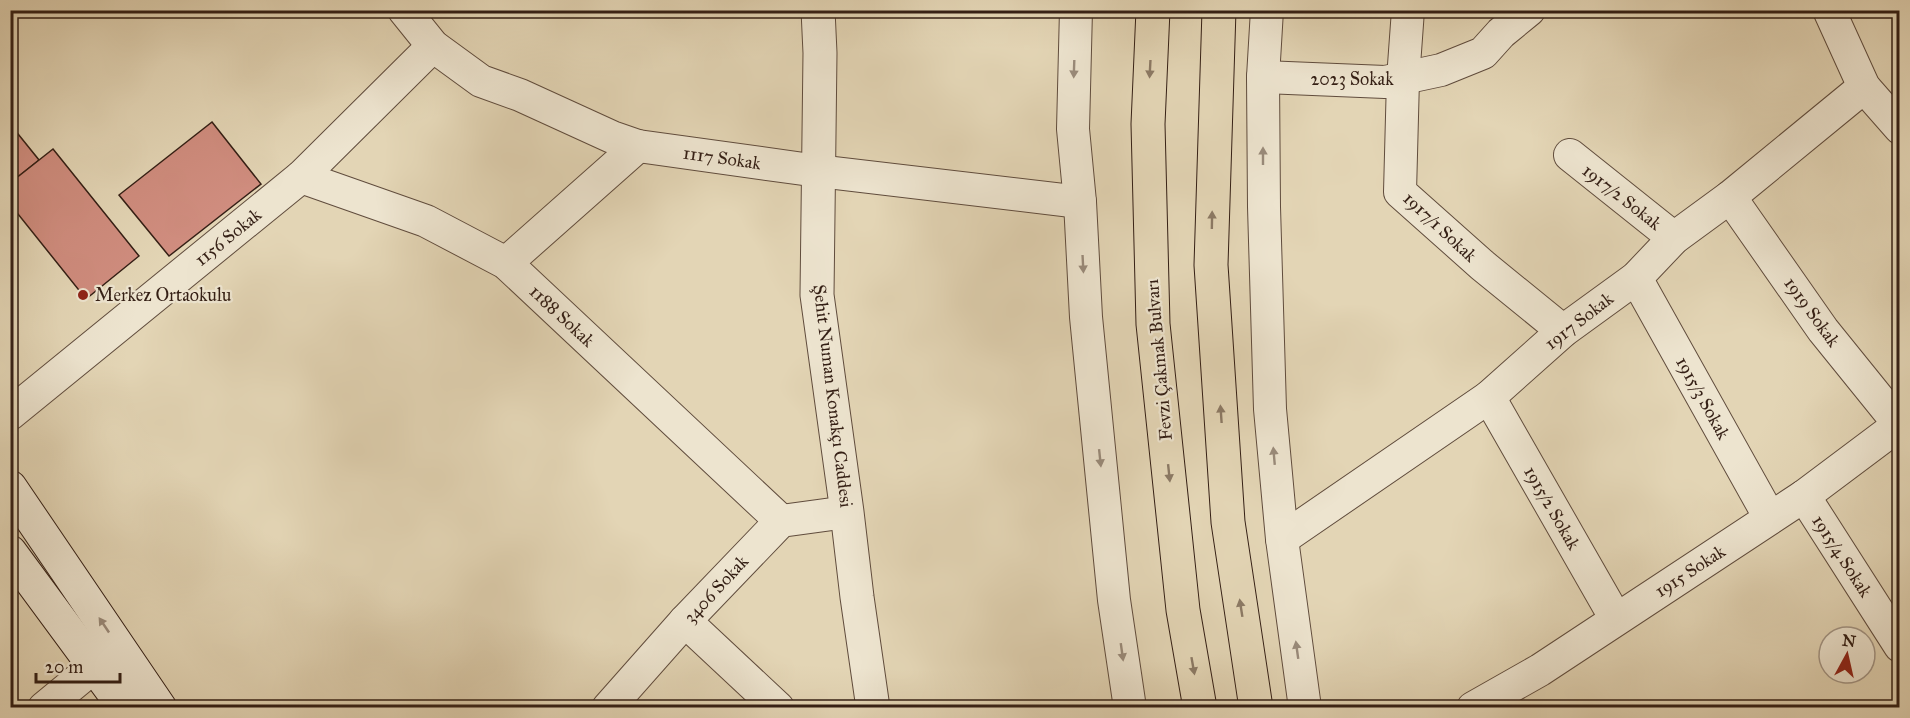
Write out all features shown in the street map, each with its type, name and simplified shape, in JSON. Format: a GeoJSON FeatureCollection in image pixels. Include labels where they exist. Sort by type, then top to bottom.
{"type":"FeatureCollection","features":[{"type":"Feature","properties":{"kind":"main road","name":"Fevzi Çakmak Bulvarı"},"geometry":{"type":"LineString","coordinates":[[1153,10],[1148,124],[1153,324],[1183,610],[1200,708]]}},
{"type":"Feature","properties":{"kind":"main road"},"geometry":{"type":"LineString","coordinates":[[1219,10],[1211,265],[1228,522],[1256,708]]}},
{"type":"Feature","properties":{"kind":"street","name":"1117 Sokak"},"geometry":{"type":"LineString","coordinates":[[404,10],[433,46],[481,81],[520,95],[612,137],[638,146],[818,171],[1080,202]]}},
{"type":"Feature","properties":{"kind":"street","name":"Şehit Numan Konakçı Caddesi"},"geometry":{"type":"LineString","coordinates":[[818,10],[820,53],[817,295],[848,512],[856,597],[873,708]]}},
{"type":"Feature","properties":{"kind":"street"},"geometry":{"type":"LineString","coordinates":[[1076,10],[1073,129],[1080,202],[1086,317],[1114,600],[1130,708]]}},
{"type":"Feature","properties":{"kind":"street"},"geometry":{"type":"LineString","coordinates":[[1267,10],[1263,77],[1270,409],[1282,539],[1305,708]]}},
{"type":"Feature","properties":{"kind":"street","name":"1917/1 Sokak"},"geometry":{"type":"LineString","coordinates":[[1408,10],[1402,79],[1400,192],[1482,265],[1563,331]]}},
{"type":"Feature","properties":{"kind":"street","name":"2023 Sokak"},"geometry":{"type":"LineString","coordinates":[[1263,77],[1385,82],[1441,70],[1483,52],[1501,33],[1529,10]]}},
{"type":"Feature","properties":{"kind":"street"},"geometry":{"type":"LineString","coordinates":[[1829,10],[1864,87],[1899,128]]}},
{"type":"Feature","properties":{"kind":"street","name":"1156 Sokak"},"geometry":{"type":"LineString","coordinates":[[10,414],[301,177],[433,46]]}},
{"type":"Feature","properties":{"kind":"street","name":"1917 Sokak"},"geometry":{"type":"LineString","coordinates":[[1282,539],[1489,397],[1563,331],[1636,278],[1674,238],[1730,197],[1864,87]]}},
{"type":"Feature","properties":{"kind":"street"},"geometry":{"type":"LineString","coordinates":[[506,264],[638,146]]}},
{"type":"Feature","properties":{"kind":"street","name":"1917/2 Sokak"},"geometry":{"type":"LineString","coordinates":[[1570,155],[1674,238]]}},
{"type":"Feature","properties":{"kind":"street","name":"1188 Sokak"},"geometry":{"type":"LineString","coordinates":[[301,177],[426,220],[506,264],[781,521]]}},
{"type":"Feature","properties":{"kind":"street","name":"1919 Sokak"},"geometry":{"type":"LineString","coordinates":[[1730,197],[1823,330],[1899,424]]}},
{"type":"Feature","properties":{"kind":"street","name":"1915/3 Sokak"},"geometry":{"type":"LineString","coordinates":[[1636,278],[1770,518]]}},
{"type":"Feature","properties":{"kind":"street","name":"1915/2 Sokak"},"geometry":{"type":"LineString","coordinates":[[1489,397],[1616,619]]}},
{"type":"Feature","properties":{"kind":"street","name":"1915 Sokak"},"geometry":{"type":"LineString","coordinates":[[1489,704],[1804,496],[1899,424]]}},
{"type":"Feature","properties":{"kind":"street"},"geometry":{"type":"LineString","coordinates":[[10,487],[160,708]]}},
{"type":"Feature","properties":{"kind":"street","name":"1915/4 Sokak"},"geometry":{"type":"LineString","coordinates":[[1804,496],[1899,646]]}},
{"type":"Feature","properties":{"kind":"street"},"geometry":{"type":"LineString","coordinates":[[781,521],[848,512]]}},
{"type":"Feature","properties":{"kind":"street","name":"3406 Sokak"},"geometry":{"type":"LineString","coordinates":[[608,708],[685,621],[781,521]]}},
{"type":"Feature","properties":{"kind":"street"},"geometry":{"type":"LineString","coordinates":[[10,552],[125,708]]}},
{"type":"Feature","properties":{"kind":"street"},"geometry":{"type":"LineString","coordinates":[[685,621],[778,708]]}},
{"type":"Feature","properties":{"kind":"street"},"geometry":{"type":"LineString","coordinates":[[44,708],[95,666]]}},
{"type":"Feature","properties":{"kind":"building"},"geometry":{"type":"Polygon","coordinates":[[[212,122],[261,184],[169,256],[119,195],[212,122]]]}},
{"type":"Feature","properties":{"kind":"building"},"geometry":{"type":"Polygon","coordinates":[[[10,124],[39,160],[10,183],[10,124]]]}},
{"type":"Feature","properties":{"kind":"building"},"geometry":{"type":"Polygon","coordinates":[[[53,149],[139,256],[86,299],[10,204],[10,183],[53,149]]]}},
{"type":"Feature","properties":{"kind":"place","name":"Merkez Ortaokulu"},"geometry":{"type":"Point","coordinates":[83,295]}}]}
